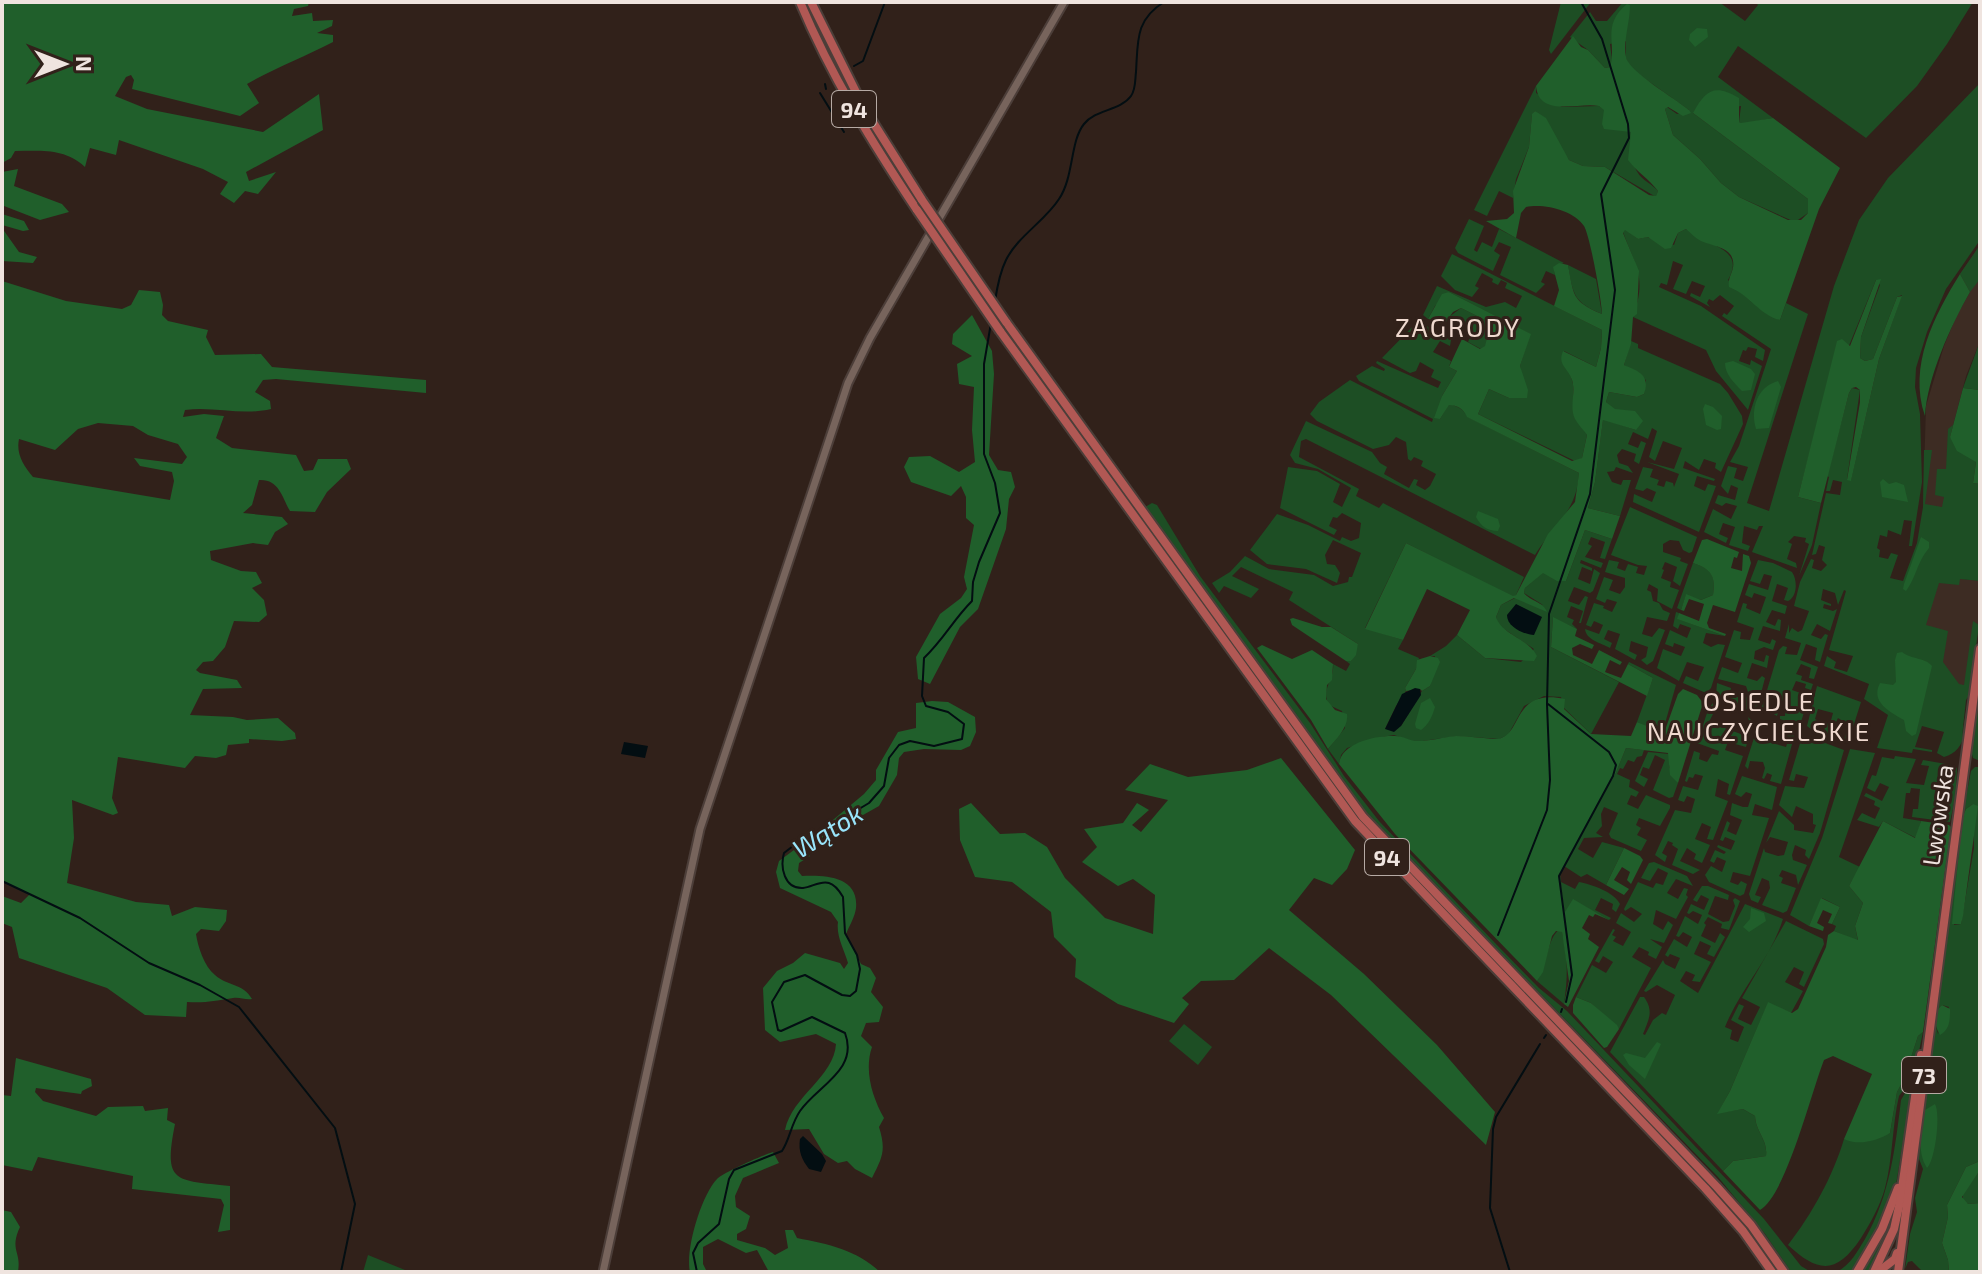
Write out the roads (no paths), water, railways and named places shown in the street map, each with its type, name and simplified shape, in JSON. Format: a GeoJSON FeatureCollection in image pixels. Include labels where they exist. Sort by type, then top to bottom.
{"type":"FeatureCollection","features":[{"type":"Feature","properties":{"kind":"main road","name":"94"},"geometry":{"type":"LineString","coordinates":[[800,2],[855,111],[917,210],[1000,331],[1127,501],[1150,524],[1363,817],[1708,1177],[1751,1225],[1786,1272]]}},
{"type":"Feature","properties":{"kind":"main road","name":"94"},"geometry":{"type":"LineString","coordinates":[[811,2],[864,108],[922,200],[1127,501],[1139,526],[1355,821],[1705,1188],[1743,1231],[1772,1272]]}},
{"type":"Feature","properties":{"kind":"main road","name":"Lwowska"},"geometry":{"type":"LineString","coordinates":[[1902,1237],[1980,649]]}},
{"type":"Feature","properties":{"kind":"main road","name":"Lwowska"},"geometry":{"type":"LineString","coordinates":[[1905,1160],[1934,988]]}},
{"type":"Feature","properties":{"kind":"main road"},"geometry":{"type":"LineString","coordinates":[[1857,1272],[1891,1209],[1905,1160]]}},
{"type":"Feature","properties":{"kind":"main road","name":"73"},"geometry":{"type":"LineString","coordinates":[[1876,1272],[1894,1229],[1905,1160]]}},
{"type":"Feature","properties":{"kind":"main road"},"geometry":{"type":"LineString","coordinates":[[1876,1272],[1895,1259],[1902,1237]]}},
{"type":"Feature","properties":{"kind":"main road","name":"73"},"geometry":{"type":"LineString","coordinates":[[1898,1272],[1902,1237]]}},
{"type":"Feature","properties":{"kind":"street"},"geometry":{"type":"LineString","coordinates":[[603,1272],[700,829],[848,383],[870,338],[1064,2]]}},
{"type":"Feature","properties":{"kind":"waterway"},"geometry":{"type":"LineString","coordinates":[[854,66],[863,61],[885,2]]}},
{"type":"Feature","properties":{"kind":"waterway","name":"Wątok"},"geometry":{"type":"LineString","coordinates":[[995,301],[1002,270],[1011,251],[1053,207],[1064,190],[1076,140],[1084,124],[1095,115],[1121,105],[1133,93],[1140,32],[1148,16],[1164,2]]}},
{"type":"Feature","properties":{"kind":"waterway"},"geometry":{"type":"LineString","coordinates":[[1498,935],[1547,810],[1550,780],[1547,704],[1549,614],[1590,494],[1615,290],[1601,194],[1629,138],[1628,124],[1602,39],[1581,2]]}},
{"type":"Feature","properties":{"kind":"waterway"},"geometry":{"type":"LineString","coordinates":[[825,84],[826,89]]}},
{"type":"Feature","properties":{"kind":"waterway"},"geometry":{"type":"LineString","coordinates":[[820,93],[844,132]]}},
{"type":"Feature","properties":{"kind":"waterway","name":"Wątok"},"geometry":{"type":"LineString","coordinates":[[697,1272],[693,1253],[698,1243],[719,1224],[729,1179],[734,1170],[782,1151],[800,1111],[834,1076],[846,1057],[848,1046],[845,1033],[812,1017],[778,1030],[772,1002],[784,982],[805,975],[842,995],[850,996],[856,991],[860,969],[857,955],[845,933],[841,893],[826,882],[803,888],[791,885],[783,870],[784,853],[793,846],[809,845],[823,839],[839,821],[869,803],[884,786],[889,758],[899,745],[910,741],[934,746],[962,739],[964,724],[948,712],[926,706],[922,696],[924,658],[972,601],[979,562],[1000,513],[995,483],[984,454],[984,364],[991,323]]}},
{"type":"Feature","properties":{"kind":"waterway"},"geometry":{"type":"LineString","coordinates":[[1548,704],[1609,752],[1616,765],[1559,876],[1572,975],[1566,1002]]}},
{"type":"Feature","properties":{"kind":"waterway"},"geometry":{"type":"LineString","coordinates":[[2,881],[80,918],[149,963],[200,985],[239,1007],[335,1128],[355,1204],[341,1272]]}},
{"type":"Feature","properties":{"kind":"waterway"},"geometry":{"type":"LineString","coordinates":[[1510,1272],[1490,1208],[1493,1129],[1496,1117],[1540,1044]]}},
{"type":"Feature","properties":{"kind":"district","name":"ZAGRODY"},"geometry":{"type":"Point","coordinates":[1458,326]}},
{"type":"Feature","properties":{"kind":"district","name":"OSIEDLE NAUCZYCIELSKIE"},"geometry":{"type":"Point","coordinates":[1759,715]}}]}
